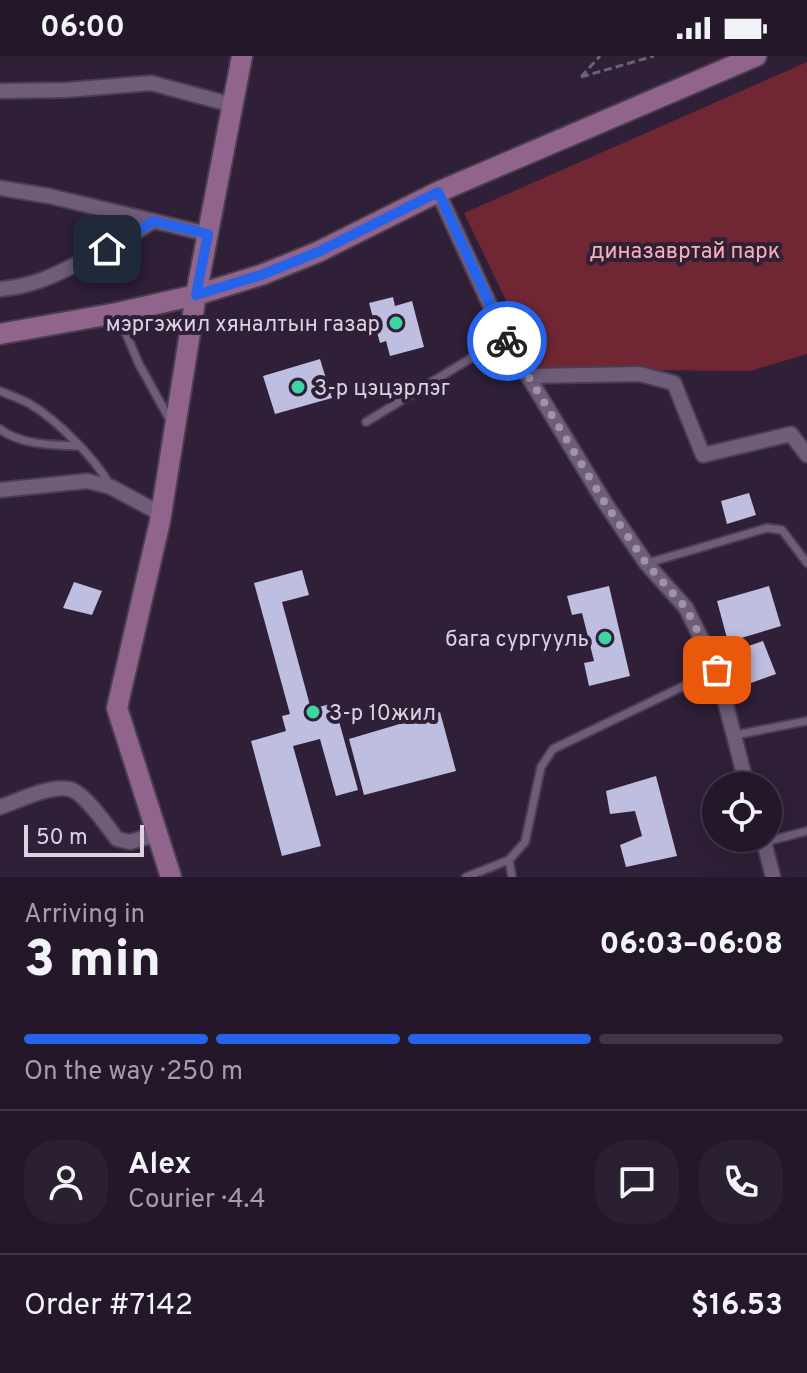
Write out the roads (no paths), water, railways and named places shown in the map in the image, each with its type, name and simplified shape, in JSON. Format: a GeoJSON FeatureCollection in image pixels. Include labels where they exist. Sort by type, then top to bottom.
{"type":"FeatureCollection","features":[{"type":"Feature","properties":{"kind":"street"},"geometry":{"type":"LineString","coordinates":[[171,877],[117,708],[161,514],[196,295],[242,56]]}},
{"type":"Feature","properties":{"kind":"street"},"geometry":{"type":"LineString","coordinates":[[0,334],[117,313],[196,295],[261,275],[318,252],[438,192],[756,56]]}},
{"type":"Feature","properties":{"kind":"street"},"geometry":{"type":"LineString","coordinates":[[0,91],[66,90],[151,83],[233,105]]}},
{"type":"Feature","properties":{"kind":"street"},"geometry":{"type":"LineString","coordinates":[[0,188],[49,196],[208,234]]}},
{"type":"Feature","properties":{"kind":"street"},"geometry":{"type":"LineString","coordinates":[[438,192],[505,338],[605,503],[646,563],[686,608],[717,670],[744,772]]}},
{"type":"Feature","properties":{"kind":"street"},"geometry":{"type":"LineString","coordinates":[[0,289],[36,284],[58,275],[122,243],[153,221]]}},
{"type":"Feature","properties":{"kind":"street"},"geometry":{"type":"LineString","coordinates":[[528,376],[640,374],[674,383],[703,455],[791,434],[807,455]]}},
{"type":"Feature","properties":{"kind":"street"},"geometry":{"type":"LineString","coordinates":[[0,490],[87,481],[111,487],[161,514]]}},
{"type":"Feature","properties":{"kind":"street"},"geometry":{"type":"LineString","coordinates":[[0,807],[52,790],[70,789],[81,796],[117,839],[130,842],[157,834]]}},
{"type":"Feature","properties":{"kind":"street"},"geometry":{"type":"LineString","coordinates":[[767,852],[773,877]]}},
{"type":"Feature","properties":{"kind":"lane"},"geometry":{"type":"LineString","coordinates":[[117,313],[139,364],[175,428]]}},
{"type":"Feature","properties":{"kind":"lane"},"geometry":{"type":"LineString","coordinates":[[366,422],[505,338]]}},
{"type":"Feature","properties":{"kind":"lane"},"geometry":{"type":"LineString","coordinates":[[0,391],[31,405],[79,446],[100,467],[111,487]]}},
{"type":"Feature","properties":{"kind":"lane"},"geometry":{"type":"LineString","coordinates":[[0,429],[43,445],[79,446]]}},
{"type":"Feature","properties":{"kind":"lane"},"geometry":{"type":"LineString","coordinates":[[646,563],[767,528],[782,530],[807,563]]}},
{"type":"Feature","properties":{"kind":"lane"},"geometry":{"type":"LineString","coordinates":[[466,877],[509,860],[525,842],[541,767],[553,749],[717,670]]}},
{"type":"Feature","properties":{"kind":"lane"},"geometry":{"type":"LineString","coordinates":[[735,735],[807,721]]}},
{"type":"Feature","properties":{"kind":"lane"},"geometry":{"type":"LineString","coordinates":[[782,836],[807,831]]}},
{"type":"Feature","properties":{"kind":"lane"},"geometry":{"type":"LineString","coordinates":[[509,860],[512,877]]}},
{"type":"Feature","properties":{"kind":"place","name":"мэргэжил хяналтын газар"},"geometry":{"type":"Point","coordinates":[396,323]}},
{"type":"Feature","properties":{"kind":"place","name":"3-р цэцэрлэг"},"geometry":{"type":"Point","coordinates":[298,387]}},
{"type":"Feature","properties":{"kind":"place","name":"бага сургууль"},"geometry":{"type":"Point","coordinates":[605,638]}},
{"type":"Feature","properties":{"kind":"place","name":"3-р 10жил"},"geometry":{"type":"Point","coordinates":[313,712]}},
{"type":"Feature","properties":{"kind":"park label","name":"диназавртай парк"},"geometry":{"type":"Point","coordinates":[685,250]}}]}
